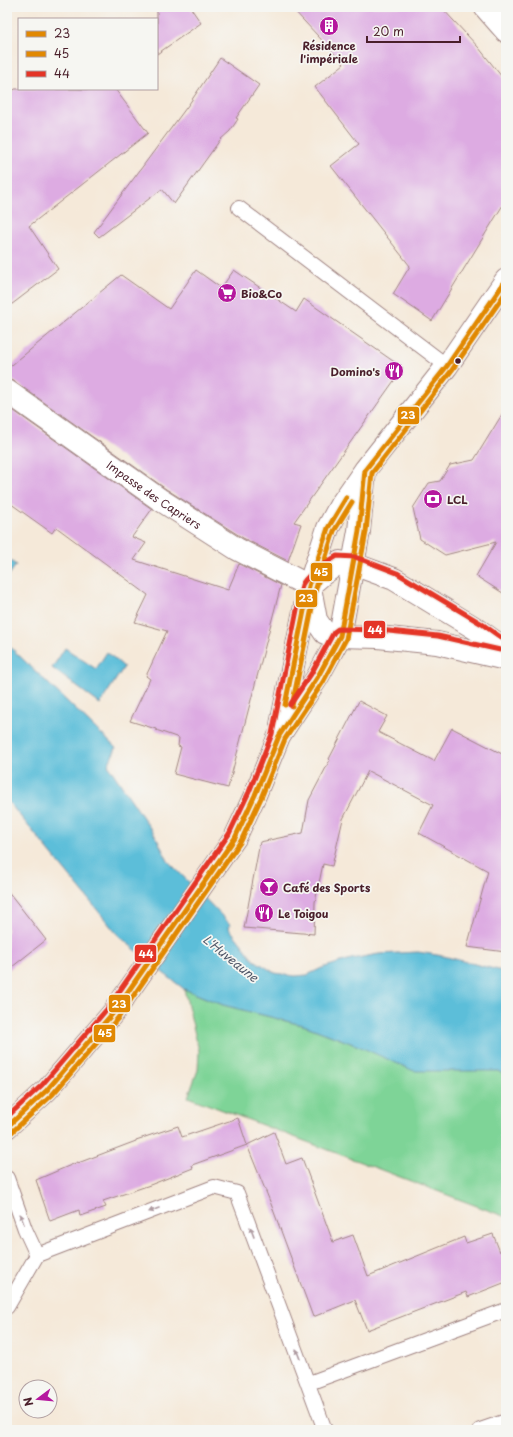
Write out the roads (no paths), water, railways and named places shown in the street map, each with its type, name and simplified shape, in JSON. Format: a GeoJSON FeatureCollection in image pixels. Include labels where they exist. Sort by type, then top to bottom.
{"type":"FeatureCollection","features":[{"type":"Feature","properties":{"kind":"street"},"geometry":{"type":"LineString","coordinates":[[7,1127],[47,1090],[113,1014],[235,838],[255,795],[279,736],[309,586],[328,528],[340,506],[365,470],[447,366],[506,280]]}},
{"type":"Feature","properties":{"kind":"street","name":"Impasse des Capriers"},"geometry":{"type":"LineString","coordinates":[[7,391],[159,499],[230,545],[309,586]]}},
{"type":"Feature","properties":{"kind":"street"},"geometry":{"type":"LineString","coordinates":[[279,736],[317,678],[340,636],[359,531],[365,470]]}},
{"type":"Feature","properties":{"kind":"street"},"geometry":{"type":"LineString","coordinates":[[309,586],[340,562],[353,564],[394,579],[478,630],[506,650]]}},
{"type":"Feature","properties":{"kind":"street"},"geometry":{"type":"LineString","coordinates":[[309,586],[316,620],[325,633],[340,636],[378,637],[437,642],[506,659]]}},
{"type":"Feature","properties":{"kind":"lane"},"geometry":{"type":"LineString","coordinates":[[239,208],[447,366]]}},
{"type":"Feature","properties":{"kind":"lane"},"geometry":{"type":"LineString","coordinates":[[7,1178],[27,1234],[37,1255]]}},
{"type":"Feature","properties":{"kind":"lane"},"geometry":{"type":"LineString","coordinates":[[7,1307],[37,1255],[214,1187],[237,1193],[309,1383],[325,1430]]}},
{"type":"Feature","properties":{"kind":"lane"},"geometry":{"type":"LineString","coordinates":[[309,1383],[506,1310]]}},
{"type":"Feature","properties":{"kind":"lane"},"geometry":{"type":"LineString","coordinates":[[480,1430],[506,1421]]}},
{"type":"Feature","properties":{"kind":"water"},"geometry":{"type":"Polygon","coordinates":[[[7,558],[16,565],[7,578],[7,558]]]}},
{"type":"Feature","properties":{"kind":"water","name":"L'Huveaune"},"geometry":{"type":"Polygon","coordinates":[[[7,644],[116,748],[108,765],[156,837],[168,861],[230,924],[229,928],[254,960],[275,973],[295,976],[307,975],[322,968],[351,959],[379,954],[418,952],[443,956],[506,972],[506,1076],[498,1071],[414,1071],[356,1045],[306,1026],[223,1005],[184,989],[149,962],[117,934],[7,800],[7,644]]]}},
{"type":"Feature","properties":{"kind":"water"},"geometry":{"type":"Polygon","coordinates":[[[65,648],[96,669],[107,652],[124,667],[100,704],[52,668],[65,648]]]}},
{"type":"Feature","properties":{"kind":"place","name":"Résidence l'impériale"},"geometry":{"type":"Point","coordinates":[329,26]}},
{"type":"Feature","properties":{"kind":"place","name":"Bio&Co"},"geometry":{"type":"Point","coordinates":[227,293]}},
{"type":"Feature","properties":{"kind":"place","name":"Domino's"},"geometry":{"type":"Point","coordinates":[394,371]}},
{"type":"Feature","properties":{"kind":"place","name":"LCL"},"geometry":{"type":"Point","coordinates":[433,499]}},
{"type":"Feature","properties":{"kind":"place","name":"Café des Sports"},"geometry":{"type":"Point","coordinates":[269,887]}},
{"type":"Feature","properties":{"kind":"place","name":"Le Toigou"},"geometry":{"type":"Point","coordinates":[264,913]}}]}
